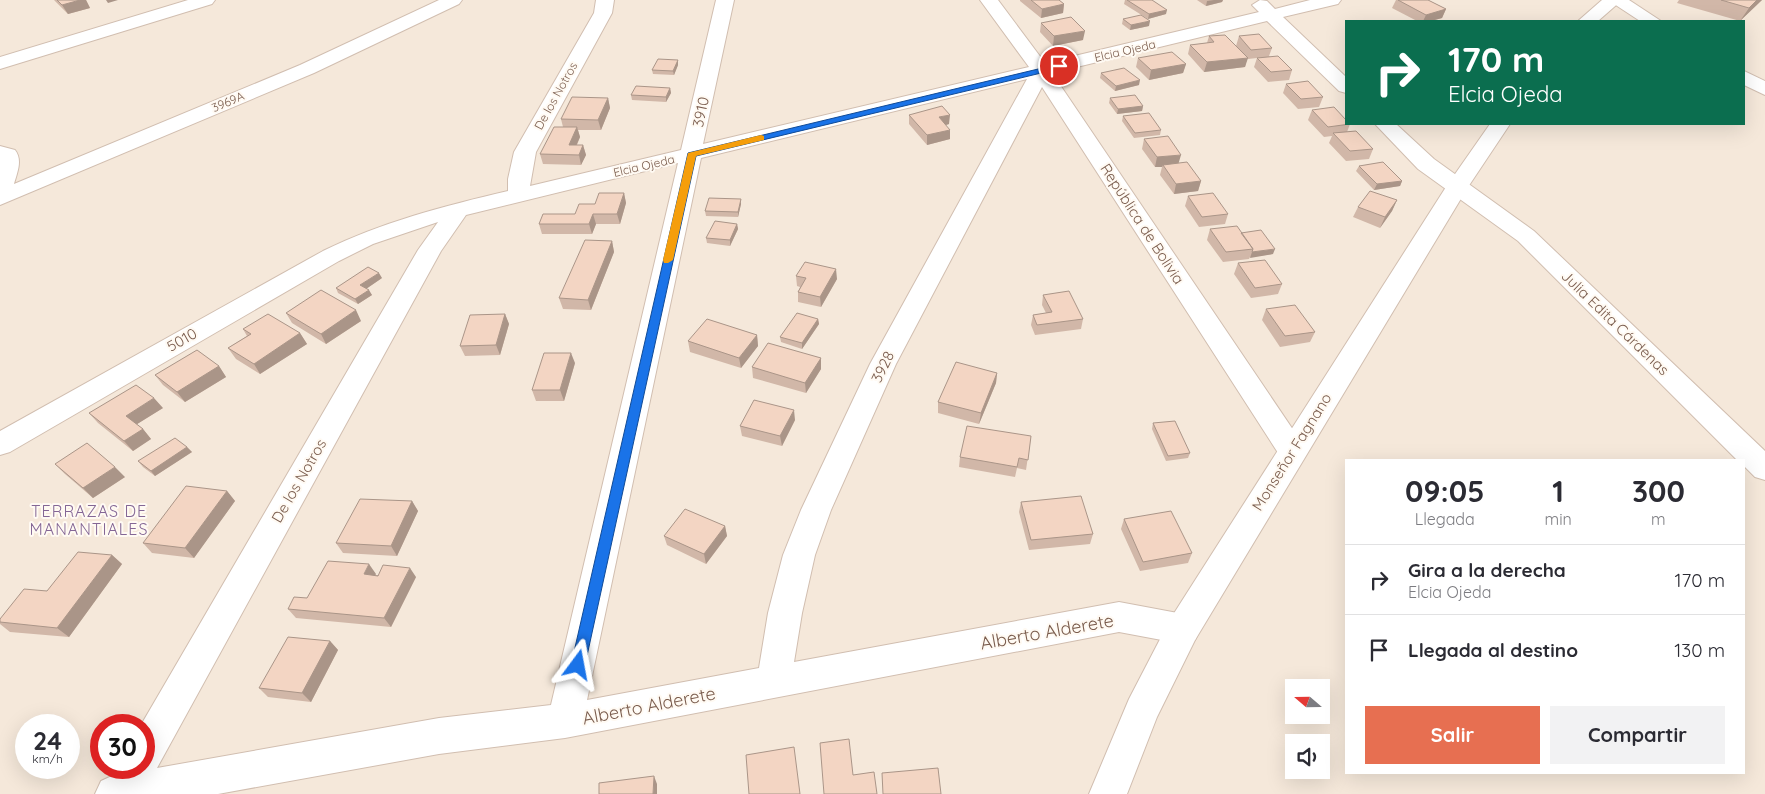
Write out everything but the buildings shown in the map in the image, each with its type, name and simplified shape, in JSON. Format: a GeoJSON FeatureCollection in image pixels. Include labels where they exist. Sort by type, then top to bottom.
{"type":"FeatureCollection","features":[{"type":"Feature","properties":{"kind":"street"},"geometry":{"type":"LineString","coordinates":[[0,63],[206,0]]}},
{"type":"Feature","properties":{"kind":"street","name":"3969A"},"geometry":{"type":"LineString","coordinates":[[0,198],[307,69],[453,0]]}},
{"type":"Feature","properties":{"kind":"street","name":"De los Notros"},"geometry":{"type":"LineString","coordinates":[[519,195],[519,179],[525,152],[603,12],[605,0]]}},
{"type":"Feature","properties":{"kind":"street","name":"3910"},"geometry":{"type":"LineString","coordinates":[[565,721],[725,0]]}},
{"type":"Feature","properties":{"kind":"street","name":"República de Bolivia"},"geometry":{"type":"LineString","coordinates":[[989,0],[1041,70],[1292,451]]}},
{"type":"Feature","properties":{"kind":"street"},"geometry":{"type":"LineString","coordinates":[[1256,0],[1345,86]]}},
{"type":"Feature","properties":{"kind":"street","name":"Elcia Ojeda"},"geometry":{"type":"LineString","coordinates":[[365,239],[458,210],[1272,16],[1332,0]]}},
{"type":"Feature","properties":{"kind":"street"},"geometry":{"type":"LineString","coordinates":[[1577,17],[1613,0]]}},
{"type":"Feature","properties":{"kind":"street"},"geometry":{"type":"LineString","coordinates":[[1617,0],[1650,20]]}},
{"type":"Feature","properties":{"kind":"street","name":"3928"},"geometry":{"type":"LineString","coordinates":[[774,682],[789,597],[799,555],[816,510],[883,364],[1041,70]]}},
{"type":"Feature","properties":{"kind":"street"},"geometry":{"type":"LineString","coordinates":[[1745,78],[1765,89]]}},
{"type":"Feature","properties":{"kind":"street","name":"Julia Edita Cárdenas"},"geometry":{"type":"LineString","coordinates":[[1385,125],[1426,164],[1526,236],[1765,468]]}},
{"type":"Feature","properties":{"kind":"street","name":"Monseñor Fagnano"},"geometry":{"type":"LineString","coordinates":[[1108,794],[1142,711],[1183,629],[1292,451],[1458,187],[1499,125]]}},
{"type":"Feature","properties":{"kind":"street"},"geometry":{"type":"LineString","coordinates":[[0,152],[8,154],[9,163],[0,194]]}},
{"type":"Feature","properties":{"kind":"street","name":"De los Notros"},"geometry":{"type":"LineString","coordinates":[[155,736],[430,250],[458,210]]}},
{"type":"Feature","properties":{"kind":"street","name":"5010"},"geometry":{"type":"LineString","coordinates":[[0,444],[365,239]]}},
{"type":"Feature","properties":{"kind":"street","name":"Alberto Alderete"},"geometry":{"type":"LineString","coordinates":[[124,787],[439,736],[565,721],[1119,617],[1183,629]]}},
{"type":"Feature","properties":{"kind":"shaded area"},"geometry":{"type":"Polygon","coordinates":[[[0,0],[1765,0],[1765,794],[0,794],[0,0]]]}},
{"type":"Feature","properties":{"kind":"slow traffic"},"geometry":{"type":"LineString","coordinates":[[668,260],[692,155],[761,138]]}},
{"type":"Feature","properties":{"kind":"district","name":"TERRAZAS DE MANANTIALES"},"geometry":{"type":"Point","coordinates":[89,520]}},
{"type":"Feature","properties":{"kind":"route"},"geometry":{"type":"LineString","coordinates":[[578,665],[692,155],[1059,66]]}}]}
